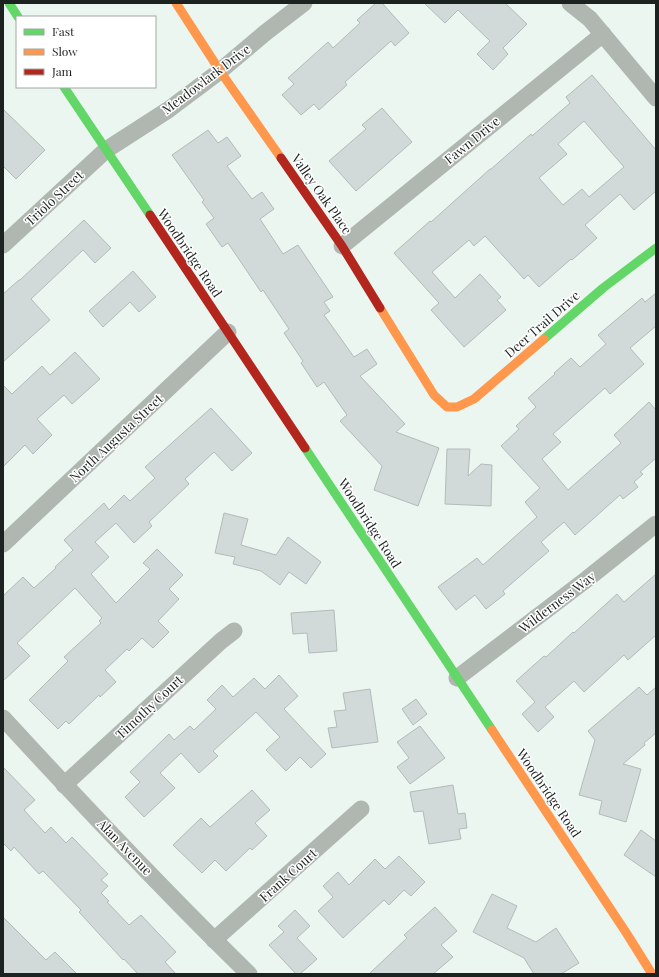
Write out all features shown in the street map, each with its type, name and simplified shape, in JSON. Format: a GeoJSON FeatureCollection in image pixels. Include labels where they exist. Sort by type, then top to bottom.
{"type":"FeatureCollection","features":[{"type":"Feature","properties":{"kind":"street"},"geometry":{"type":"LineString","coordinates":[[9,3],[17,16]]}},
{"type":"Feature","properties":{"kind":"street","name":"Valley Oak Place"},"geometry":{"type":"LineString","coordinates":[[176,3],[220,71],[342,246],[434,395],[442,402]]}},
{"type":"Feature","properties":{"kind":"street","name":"Meadowlark Drive"},"geometry":{"type":"LineString","coordinates":[[106,150],[168,110],[220,71],[265,33],[304,3]]}},
{"type":"Feature","properties":{"kind":"street"},"geometry":{"type":"LineString","coordinates":[[570,3],[590,19],[656,98]]}},
{"type":"Feature","properties":{"kind":"street","name":"Fawn Drive"},"geometry":{"type":"LineString","coordinates":[[342,246],[603,34]]}},
{"type":"Feature","properties":{"kind":"street","name":"Woodbridge Road"},"geometry":{"type":"LineString","coordinates":[[65,88],[228,332],[652,974]]}},
{"type":"Feature","properties":{"kind":"street","name":"Triolo Street"},"geometry":{"type":"LineString","coordinates":[[3,245],[106,150]]}},
{"type":"Feature","properties":{"kind":"street","name":"Deer Trail Drive"},"geometry":{"type":"LineString","coordinates":[[442,402],[447,406],[457,407],[474,399],[603,288],[656,248]]}},
{"type":"Feature","properties":{"kind":"street","name":"North Augusta Street"},"geometry":{"type":"LineString","coordinates":[[3,544],[228,332]]}},
{"type":"Feature","properties":{"kind":"street","name":"Wilderness Way"},"geometry":{"type":"LineString","coordinates":[[457,678],[587,579],[656,524]]}},
{"type":"Feature","properties":{"kind":"street","name":"Timothy Court"},"geometry":{"type":"LineString","coordinates":[[64,785],[221,641],[234,631]]}},
{"type":"Feature","properties":{"kind":"street","name":"Alan Avenue"},"geometry":{"type":"LineString","coordinates":[[3,718],[64,785],[214,940],[249,974]]}},
{"type":"Feature","properties":{"kind":"street","name":"Frank Court"},"geometry":{"type":"LineString","coordinates":[[214,940],[361,809]]}},
{"type":"Feature","properties":{"kind":"building"},"geometry":{"type":"Polygon","coordinates":[[[376,3],[382,3],[409,33],[395,46],[391,41],[345,82],[347,85],[319,110],[314,104],[301,115],[282,95],[294,84],[288,78],[328,42],[333,48],[360,23],[357,20],[376,3]]]}},
{"type":"Feature","properties":{"kind":"building"},"geometry":{"type":"Polygon","coordinates":[[[424,3],[505,3],[527,24],[503,48],[508,54],[493,70],[477,54],[490,41],[458,10],[445,23],[424,3]]]}},
{"type":"Feature","properties":{"kind":"building"},"geometry":{"type":"Polygon","coordinates":[[[592,75],[656,150],[656,191],[634,210],[620,194],[585,225],[597,238],[539,287],[528,275],[524,279],[485,236],[474,246],[469,240],[432,272],[455,298],[480,274],[501,297],[497,300],[506,310],[464,347],[431,310],[439,303],[394,253],[531,134],[532,136],[570,103],[566,97],[592,75]],[[584,121],[558,144],[567,154],[539,178],[563,205],[582,189],[589,197],[624,167],[584,121]]]}},
{"type":"Feature","properties":{"kind":"building"},"geometry":{"type":"Polygon","coordinates":[[[382,108],[412,142],[356,191],[329,161],[366,129],[362,125],[382,108]]]}},
{"type":"Feature","properties":{"kind":"building"},"geometry":{"type":"Polygon","coordinates":[[[3,109],[45,150],[16,179],[3,166],[3,109]]]}},
{"type":"Feature","properties":{"kind":"building"},"geometry":{"type":"Polygon","coordinates":[[[208,130],[218,143],[227,137],[241,156],[227,166],[252,199],[262,192],[274,209],[260,219],[283,254],[298,245],[333,297],[324,302],[330,311],[324,315],[354,357],[367,349],[377,364],[360,376],[405,424],[396,432],[439,448],[418,506],[374,490],[382,466],[340,421],[347,415],[324,382],[317,387],[301,363],[303,361],[284,333],[289,329],[263,290],[261,292],[228,243],[222,247],[206,224],[214,218],[202,202],[204,200],[172,155],[208,130]]]}},
{"type":"Feature","properties":{"kind":"building"},"geometry":{"type":"Polygon","coordinates":[[[84,220],[111,248],[95,263],[83,250],[31,299],[50,320],[3,362],[3,294],[84,220]]]}},
{"type":"Feature","properties":{"kind":"building"},"geometry":{"type":"Polygon","coordinates":[[[133,271],[156,297],[139,312],[130,302],[103,327],[89,311],[133,271]]]}},
{"type":"Feature","properties":{"kind":"building"},"geometry":{"type":"Polygon","coordinates":[[[656,293],[656,326],[630,348],[644,364],[610,394],[605,388],[553,434],[561,442],[542,459],[568,490],[621,443],[614,435],[649,402],[656,410],[656,458],[640,472],[643,474],[634,482],[638,487],[623,499],[620,495],[575,535],[564,522],[541,542],[549,551],[503,591],[505,594],[486,609],[475,595],[456,610],[438,587],[477,558],[483,565],[537,517],[525,502],[540,488],[501,446],[519,429],[516,426],[536,407],[528,398],[571,358],[580,367],[606,344],[598,335],[642,298],[645,302],[656,293]]]}},
{"type":"Feature","properties":{"kind":"building"},"geometry":{"type":"Polygon","coordinates":[[[75,352],[100,379],[72,404],[64,395],[37,419],[52,435],[33,454],[25,445],[3,467],[3,385],[12,394],[42,366],[50,375],[75,352]]]}},
{"type":"Feature","properties":{"kind":"building"},"geometry":{"type":"Polygon","coordinates":[[[211,408],[252,453],[232,471],[214,452],[185,479],[189,484],[149,522],[152,526],[134,543],[116,523],[95,542],[109,557],[91,574],[116,603],[150,569],[143,563],[157,549],[183,575],[169,589],[179,599],[158,621],[169,632],[153,648],[142,638],[129,651],[127,649],[105,670],[116,682],[100,697],[99,695],[69,724],[66,721],[58,729],[29,700],[68,661],[64,657],[101,623],[99,621],[102,618],[75,588],[17,643],[30,656],[3,681],[3,596],[23,577],[34,588],[73,550],[64,540],[104,503],[109,510],[124,495],[130,501],[155,478],[145,467],[211,408]]]}},
{"type":"Feature","properties":{"kind":"building"},"geometry":{"type":"Polygon","coordinates":[[[447,449],[470,449],[468,476],[481,464],[492,465],[491,506],[445,504],[447,449]]]}},
{"type":"Feature","properties":{"kind":"building"},"geometry":{"type":"Polygon","coordinates":[[[224,513],[248,519],[241,545],[276,555],[288,537],[321,562],[306,584],[289,572],[280,585],[261,571],[233,564],[235,557],[215,553],[224,513]]]}},
{"type":"Feature","properties":{"kind":"building"},"geometry":{"type":"Polygon","coordinates":[[[656,574],[656,635],[628,660],[624,655],[584,692],[574,681],[545,707],[554,717],[538,732],[522,714],[535,702],[516,681],[544,656],[546,657],[573,632],[574,633],[617,594],[624,602],[656,574]]]}},
{"type":"Feature","properties":{"kind":"building"},"geometry":{"type":"Polygon","coordinates":[[[334,610],[337,651],[309,653],[307,633],[293,634],[291,613],[334,610]]]}},
{"type":"Feature","properties":{"kind":"building"},"geometry":{"type":"Polygon","coordinates":[[[279,675],[298,696],[284,709],[326,754],[311,768],[300,757],[286,771],[266,750],[280,737],[256,712],[213,751],[218,756],[199,773],[181,753],[160,773],[175,788],[144,817],[125,797],[140,782],[130,772],[169,734],[174,740],[190,726],[194,730],[216,709],[207,700],[222,685],[233,697],[254,678],[265,689],[279,675]]]}},
{"type":"Feature","properties":{"kind":"building"},"geometry":{"type":"Polygon","coordinates":[[[639,687],[647,695],[656,687],[656,733],[644,743],[645,745],[623,764],[641,769],[626,822],[599,814],[602,801],[579,795],[595,740],[588,731],[639,687]]]}},
{"type":"Feature","properties":{"kind":"building"},"geometry":{"type":"Polygon","coordinates":[[[370,689],[378,742],[332,748],[328,728],[337,727],[334,711],[346,710],[343,693],[370,689]]]}},
{"type":"Feature","properties":{"kind":"building"},"geometry":{"type":"Polygon","coordinates":[[[416,699],[427,714],[413,725],[402,709],[416,699]]]}},
{"type":"Feature","properties":{"kind":"building"},"geometry":{"type":"Polygon","coordinates":[[[420,726],[445,758],[410,784],[397,767],[409,758],[397,742],[420,726]]]}},
{"type":"Feature","properties":{"kind":"building"},"geometry":{"type":"Polygon","coordinates":[[[3,767],[35,800],[24,810],[45,833],[51,827],[66,843],[72,837],[108,874],[101,880],[108,886],[101,893],[109,901],[107,902],[129,925],[141,915],[176,952],[165,962],[176,974],[138,974],[124,959],[123,960],[79,912],[81,910],[43,871],[39,874],[14,847],[11,851],[3,843],[3,767]]]}},
{"type":"Feature","properties":{"kind":"building"},"geometry":{"type":"Polygon","coordinates":[[[453,785],[458,814],[465,813],[467,828],[459,829],[461,839],[429,844],[423,811],[414,812],[410,792],[453,785]]]}},
{"type":"Feature","properties":{"kind":"building"},"geometry":{"type":"Polygon","coordinates":[[[252,790],[270,810],[255,823],[267,836],[252,850],[250,848],[226,871],[215,860],[202,873],[173,845],[201,818],[210,827],[252,790]]]}},
{"type":"Feature","properties":{"kind":"building"},"geometry":{"type":"Polygon","coordinates":[[[641,830],[656,841],[656,877],[624,855],[641,830]]]}},
{"type":"Feature","properties":{"kind":"building"},"geometry":{"type":"Polygon","coordinates":[[[399,856],[425,882],[411,896],[404,890],[389,905],[384,900],[343,938],[318,911],[333,897],[323,886],[338,872],[349,885],[375,859],[385,869],[399,856]]]}},
{"type":"Feature","properties":{"kind":"building"},"geometry":{"type":"Polygon","coordinates":[[[492,894],[517,906],[507,928],[536,942],[556,928],[579,963],[561,974],[534,974],[524,958],[473,932],[492,894]]]}},
{"type":"Feature","properties":{"kind":"building"},"geometry":{"type":"Polygon","coordinates":[[[435,907],[457,931],[441,945],[453,957],[433,974],[369,974],[407,938],[404,935],[435,907]]]}},
{"type":"Feature","properties":{"kind":"building"},"geometry":{"type":"Polygon","coordinates":[[[295,910],[310,926],[297,938],[317,959],[300,974],[296,974],[269,945],[284,932],[278,926],[295,910]]]}},
{"type":"Feature","properties":{"kind":"building"},"geometry":{"type":"Polygon","coordinates":[[[3,917],[46,960],[55,952],[77,974],[3,974],[3,917]]]}},
{"type":"Feature","properties":{"kind":"traffic: fast"},"geometry":{"type":"LineString","coordinates":[[9,3],[17,16]]}},
{"type":"Feature","properties":{"kind":"traffic: fast"},"geometry":{"type":"LineString","coordinates":[[65,88],[150,215]]}},
{"type":"Feature","properties":{"kind":"traffic: fast"},"geometry":{"type":"LineString","coordinates":[[544,339],[603,288],[656,248]]}},
{"type":"Feature","properties":{"kind":"traffic: fast"},"geometry":{"type":"LineString","coordinates":[[305,448],[492,730]]}},
{"type":"Feature","properties":{"kind":"traffic: slow"},"geometry":{"type":"LineString","coordinates":[[176,3],[220,71],[281,158]]}},
{"type":"Feature","properties":{"kind":"traffic: slow"},"geometry":{"type":"LineString","coordinates":[[380,308],[434,395],[447,407],[457,407],[474,399],[544,339]]}},
{"type":"Feature","properties":{"kind":"traffic: slow"},"geometry":{"type":"LineString","coordinates":[[492,730],[652,974]]}},
{"type":"Feature","properties":{"kind":"traffic: jam"},"geometry":{"type":"LineString","coordinates":[[281,158],[342,246],[380,308]]}},
{"type":"Feature","properties":{"kind":"traffic: jam"},"geometry":{"type":"LineString","coordinates":[[150,215],[305,448]]}}]}
